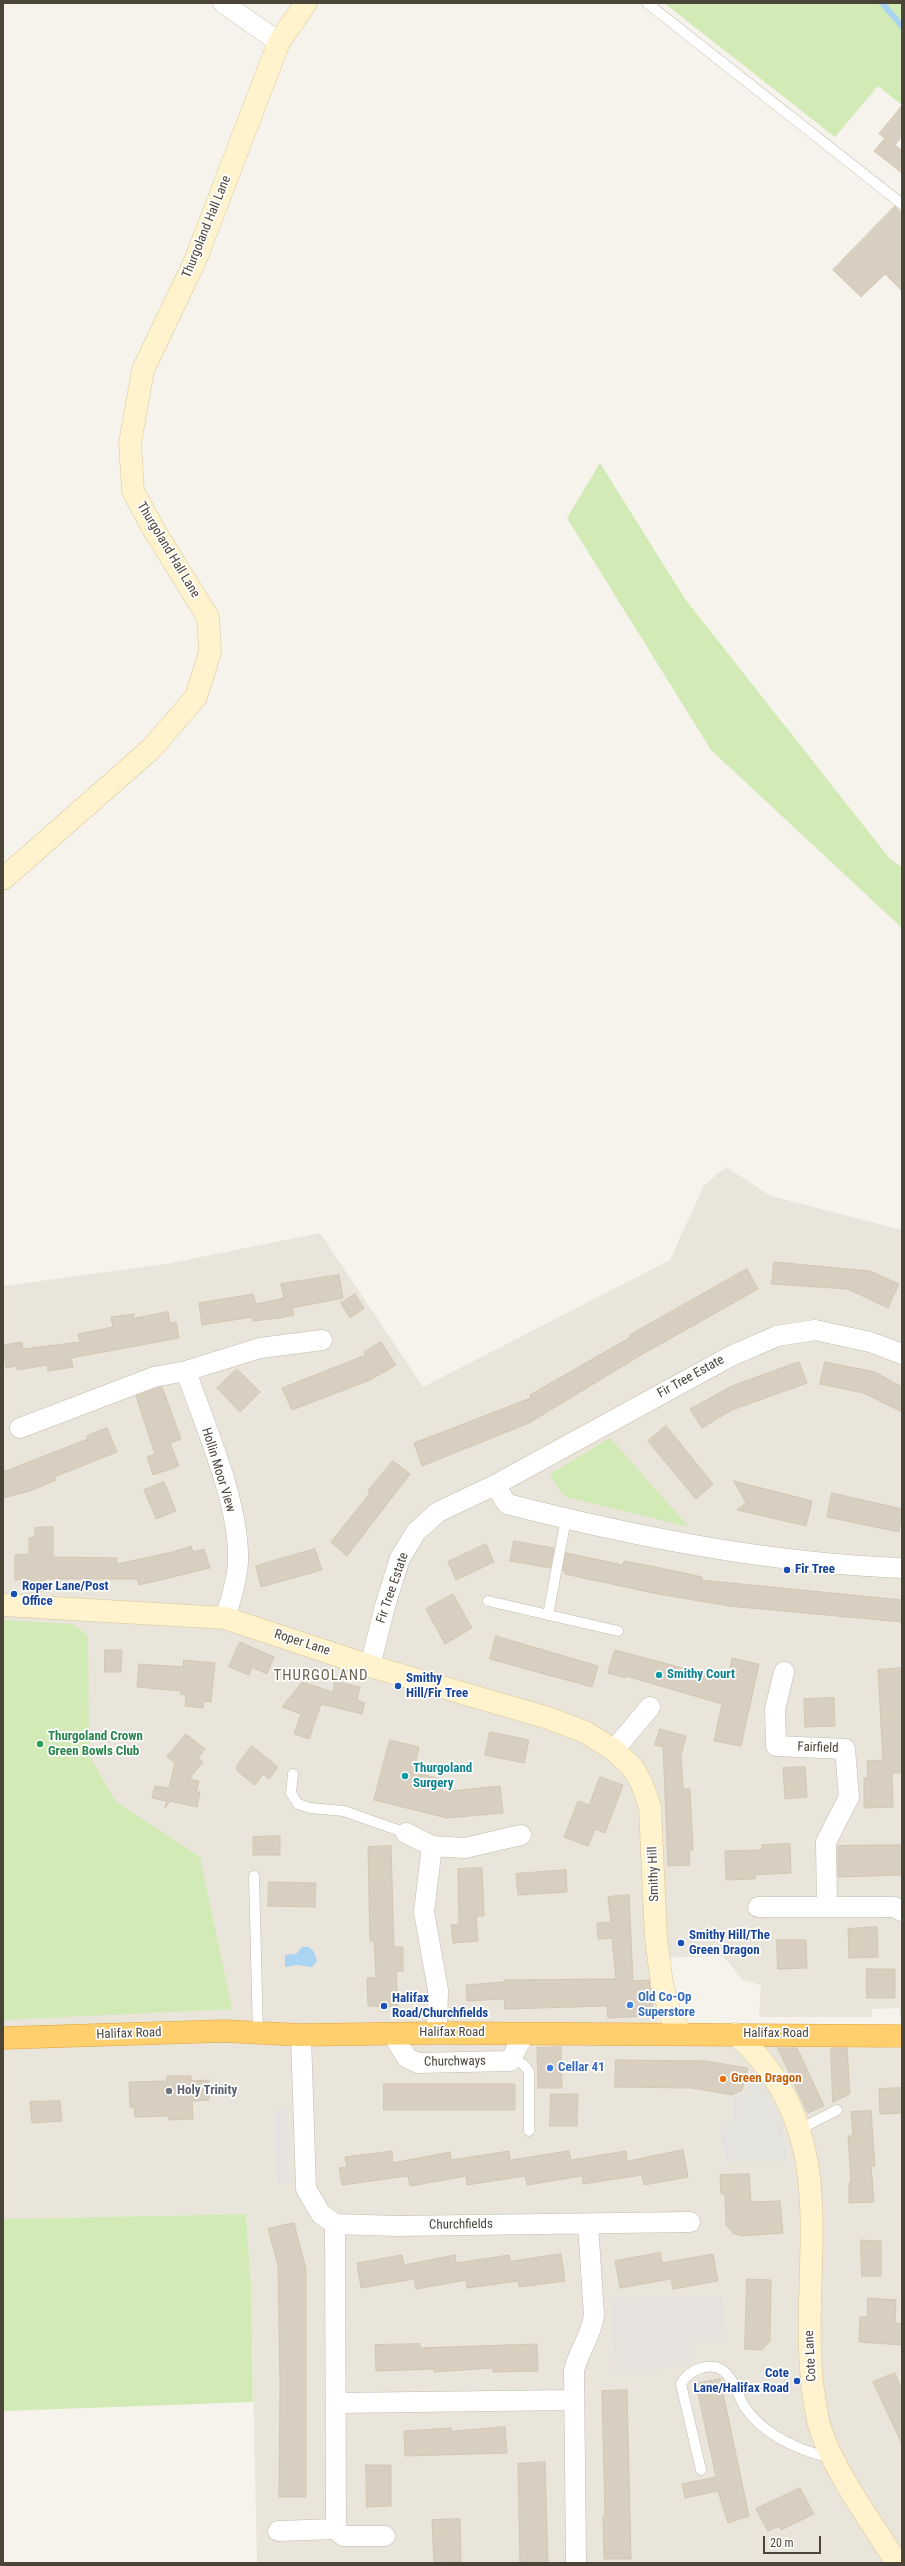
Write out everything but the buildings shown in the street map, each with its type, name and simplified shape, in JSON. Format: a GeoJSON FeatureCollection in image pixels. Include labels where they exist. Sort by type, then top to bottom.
{"type":"FeatureCollection","features":[{"type":"Feature","properties":{"kind":"highway","name":"Halifax Road"},"geometry":{"type":"LineString","coordinates":[[3,2038],[224,2031],[258,2034],[301,2035],[525,2033],[902,2036]]}},
{"type":"Feature","properties":{"kind":"street"},"geometry":{"type":"LineString","coordinates":[[223,3],[279,42]]}},
{"type":"Feature","properties":{"kind":"street","name":"Thurgoland Hall Lane"},"geometry":{"type":"LineString","coordinates":[[3,879],[151,750],[196,697],[210,652],[208,617],[154,530],[133,491],[130,443],[143,370],[195,260],[279,42],[306,3]]}},
{"type":"Feature","properties":{"kind":"street","name":"Fir Tree Estate"},"geometry":{"type":"LineString","coordinates":[[370,1666],[385,1606],[400,1558],[416,1532],[438,1512],[495,1485],[732,1356],[777,1336],[815,1330],[870,1342],[902,1354]]}},
{"type":"Feature","properties":{"kind":"street"},"geometry":{"type":"LineString","coordinates":[[20,1428],[154,1377],[186,1371],[260,1348],[322,1340]]}},
{"type":"Feature","properties":{"kind":"street","name":"Hollin Moor View"},"geometry":{"type":"LineString","coordinates":[[186,1371],[226,1487],[235,1530],[238,1561],[234,1592],[225,1618]]}},
{"type":"Feature","properties":{"kind":"street"},"geometry":{"type":"LineString","coordinates":[[495,1485],[508,1504],[566,1519],[708,1549],[800,1560],[902,1568]]}},
{"type":"Feature","properties":{"kind":"street","name":"Roper Lane"},"geometry":{"type":"LineString","coordinates":[[3,1604],[225,1618],[370,1666],[548,1718],[590,1735]]}},
{"type":"Feature","properties":{"kind":"street","name":"Fairfield"},"geometry":{"type":"LineString","coordinates":[[784,1672],[775,1709],[776,1746],[845,1749],[849,1797],[826,1842],[827,1907]]}},
{"type":"Feature","properties":{"kind":"street"},"geometry":{"type":"LineString","coordinates":[[614,1750],[650,1708]]}},
{"type":"Feature","properties":{"kind":"street","name":"Smithy Hill"},"geometry":{"type":"LineString","coordinates":[[590,1735],[614,1750],[633,1768],[650,1807],[656,1938],[662,1984],[671,2017],[682,2034]]}},
{"type":"Feature","properties":{"kind":"street"},"geometry":{"type":"LineString","coordinates":[[406,1833],[432,1846],[464,1848],[521,1835]]}},
{"type":"Feature","properties":{"kind":"street"},"geometry":{"type":"LineString","coordinates":[[432,1846],[424,1912],[438,1990],[437,2033]]}},
{"type":"Feature","properties":{"kind":"street"},"geometry":{"type":"LineString","coordinates":[[758,1907],[894,1907],[902,1911]]}},
{"type":"Feature","properties":{"kind":"street"},"geometry":{"type":"LineString","coordinates":[[510,2061],[525,2033]]}},
{"type":"Feature","properties":{"kind":"street","name":"Churchways"},"geometry":{"type":"LineString","coordinates":[[392,2034],[407,2058],[418,2063],[510,2061]]}},
{"type":"Feature","properties":{"kind":"street","name":"Cote Lane"},"geometry":{"type":"LineString","coordinates":[[736,2034],[751,2047],[773,2074],[800,2128],[807,2155],[812,2193],[809,2312],[813,2389],[819,2422],[833,2459],[897,2563]]}},
{"type":"Feature","properties":{"kind":"street"},"geometry":{"type":"LineString","coordinates":[[301,2035],[306,2189],[321,2214],[335,2224],[337,2403],[336,2529],[343,2536],[385,2536]]}},
{"type":"Feature","properties":{"kind":"street","name":"Churchfields"},"geometry":{"type":"LineString","coordinates":[[335,2224],[396,2226],[690,2222]]}},
{"type":"Feature","properties":{"kind":"street"},"geometry":{"type":"LineString","coordinates":[[576,2563],[573,2400],[574,2370],[579,2353],[592,2331],[594,2316],[588,2224]]}},
{"type":"Feature","properties":{"kind":"street"},"geometry":{"type":"LineString","coordinates":[[337,2403],[573,2400]]}},
{"type":"Feature","properties":{"kind":"street"},"geometry":{"type":"LineString","coordinates":[[278,2531],[336,2529]]}},
{"type":"Feature","properties":{"kind":"lane"},"geometry":{"type":"LineString","coordinates":[[647,3],[902,204]]}},
{"type":"Feature","properties":{"kind":"lane"},"geometry":{"type":"LineString","coordinates":[[548,1615],[566,1519]]}},
{"type":"Feature","properties":{"kind":"lane"},"geometry":{"type":"LineString","coordinates":[[488,1601],[618,1631]]}},
{"type":"Feature","properties":{"kind":"lane"},"geometry":{"type":"LineString","coordinates":[[293,1774],[291,1793],[298,1804],[310,1808],[344,1811],[406,1833]]}},
{"type":"Feature","properties":{"kind":"lane"},"geometry":{"type":"LineString","coordinates":[[254,1876],[258,2034]]}},
{"type":"Feature","properties":{"kind":"lane","name":"Churchways"},"geometry":{"type":"LineString","coordinates":[[510,2061],[518,2061],[525,2065],[529,2072],[529,2131]]}},
{"type":"Feature","properties":{"kind":"lane"},"geometry":{"type":"LineString","coordinates":[[800,2128],[838,2110]]}},
{"type":"Feature","properties":{"kind":"lane"},"geometry":{"type":"LineString","coordinates":[[701,2470],[681,2384],[686,2375],[693,2371],[708,2368],[721,2369],[728,2375],[745,2407],[760,2425],[790,2445],[833,2459]]}},
{"type":"Feature","properties":{"kind":"shaded area"},"geometry":{"type":"Polygon","coordinates":[[[726,1167],[771,1196],[902,1230],[902,2017],[900,2017],[899,2008],[872,2009],[872,2017],[759,2017],[761,1985],[743,1980],[723,1956],[653,1958],[660,2044],[771,2043],[902,2048],[902,2563],[257,2563],[251,2285],[246,2214],[3,2219],[3,1286],[166,1264],[320,1233],[423,1387],[670,1260],[704,1185],[726,1167]]]}},
{"type":"Feature","properties":{"kind":"shaded area"},"geometry":{"type":"Polygon","coordinates":[[[755,2076],[768,2093],[781,2120],[788,2161],[726,2162],[719,2128],[733,2122],[733,2097],[747,2092],[755,2076]]]}},
{"type":"Feature","properties":{"kind":"shaded area"},"geometry":{"type":"Polygon","coordinates":[[[275,2109],[288,2109],[289,2184],[277,2184],[275,2109]]]}},
{"type":"Feature","properties":{"kind":"shaded area"},"geometry":{"type":"Polygon","coordinates":[[[722,2296],[727,2342],[689,2343],[690,2365],[615,2375],[610,2297],[722,2296]]]}},
{"type":"Feature","properties":{"kind":"green space"},"geometry":{"type":"Polygon","coordinates":[[[664,3],[902,3],[902,105],[878,86],[835,137],[664,3]]]}},
{"type":"Feature","properties":{"kind":"green space"},"geometry":{"type":"Polygon","coordinates":[[[600,463],[685,599],[890,859],[902,867],[902,928],[711,750],[567,518],[600,463]]]}},
{"type":"Feature","properties":{"kind":"green space"},"geometry":{"type":"Polygon","coordinates":[[[610,1438],[689,1527],[566,1497],[560,1491],[550,1474],[610,1438]]]}},
{"type":"Feature","properties":{"kind":"green space"},"geometry":{"type":"Polygon","coordinates":[[[3,1620],[73,1624],[88,1636],[89,1755],[115,1801],[200,1857],[232,2009],[3,2020],[3,1620]]]}},
{"type":"Feature","properties":{"kind":"green space"},"geometry":{"type":"Polygon","coordinates":[[[246,2214],[251,2285],[253,2402],[3,2411],[3,2219],[246,2214]]]}},
{"type":"Feature","properties":{"kind":"water"},"geometry":{"type":"Polygon","coordinates":[[[302,1947],[309,1947],[314,1952],[317,1961],[312,1967],[296,1965],[285,1967],[285,1955],[296,1954],[302,1947]]]}},
{"type":"Feature","properties":{"kind":"waterway"},"geometry":{"type":"LineString","coordinates":[[882,3],[902,26]]}},
{"type":"Feature","properties":{"kind":"place","name":"Fir Tree"},"geometry":{"type":"Point","coordinates":[787,1570]}},
{"type":"Feature","properties":{"kind":"place","name":"Roper Lane/Post Office"},"geometry":{"type":"Point","coordinates":[14,1594]}},
{"type":"Feature","properties":{"kind":"place","name":"Smithy Court"},"geometry":{"type":"Point","coordinates":[659,1675]}},
{"type":"Feature","properties":{"kind":"place","name":"Smithy Hill/Fir Tree"},"geometry":{"type":"Point","coordinates":[398,1686]}},
{"type":"Feature","properties":{"kind":"place","name":"Thurgoland Crown Green Bowls Club"},"geometry":{"type":"Point","coordinates":[40,1744]}},
{"type":"Feature","properties":{"kind":"place","name":"Thurgoland Surgery"},"geometry":{"type":"Point","coordinates":[405,1776]}},
{"type":"Feature","properties":{"kind":"place","name":"Smithy Hill/The Green Dragon"},"geometry":{"type":"Point","coordinates":[681,1943]}},
{"type":"Feature","properties":{"kind":"place","name":"Old Co-Op Superstore"},"geometry":{"type":"Point","coordinates":[630,2005]}},
{"type":"Feature","properties":{"kind":"place","name":"Halifax Road/Churchfields"},"geometry":{"type":"Point","coordinates":[384,2006]}},
{"type":"Feature","properties":{"kind":"place","name":"Cellar 41"},"geometry":{"type":"Point","coordinates":[550,2068]}},
{"type":"Feature","properties":{"kind":"place","name":"Green Dragon"},"geometry":{"type":"Point","coordinates":[723,2079]}},
{"type":"Feature","properties":{"kind":"place","name":"Holy Trinity"},"geometry":{"type":"Point","coordinates":[169,2091]}},
{"type":"Feature","properties":{"kind":"place","name":"Cote Lane/Halifax Road"},"geometry":{"type":"Point","coordinates":[797,2381]}},
{"type":"Feature","properties":{"kind":"district","name":"THURGOLAND"},"geometry":{"type":"Point","coordinates":[321,1676]}}]}
